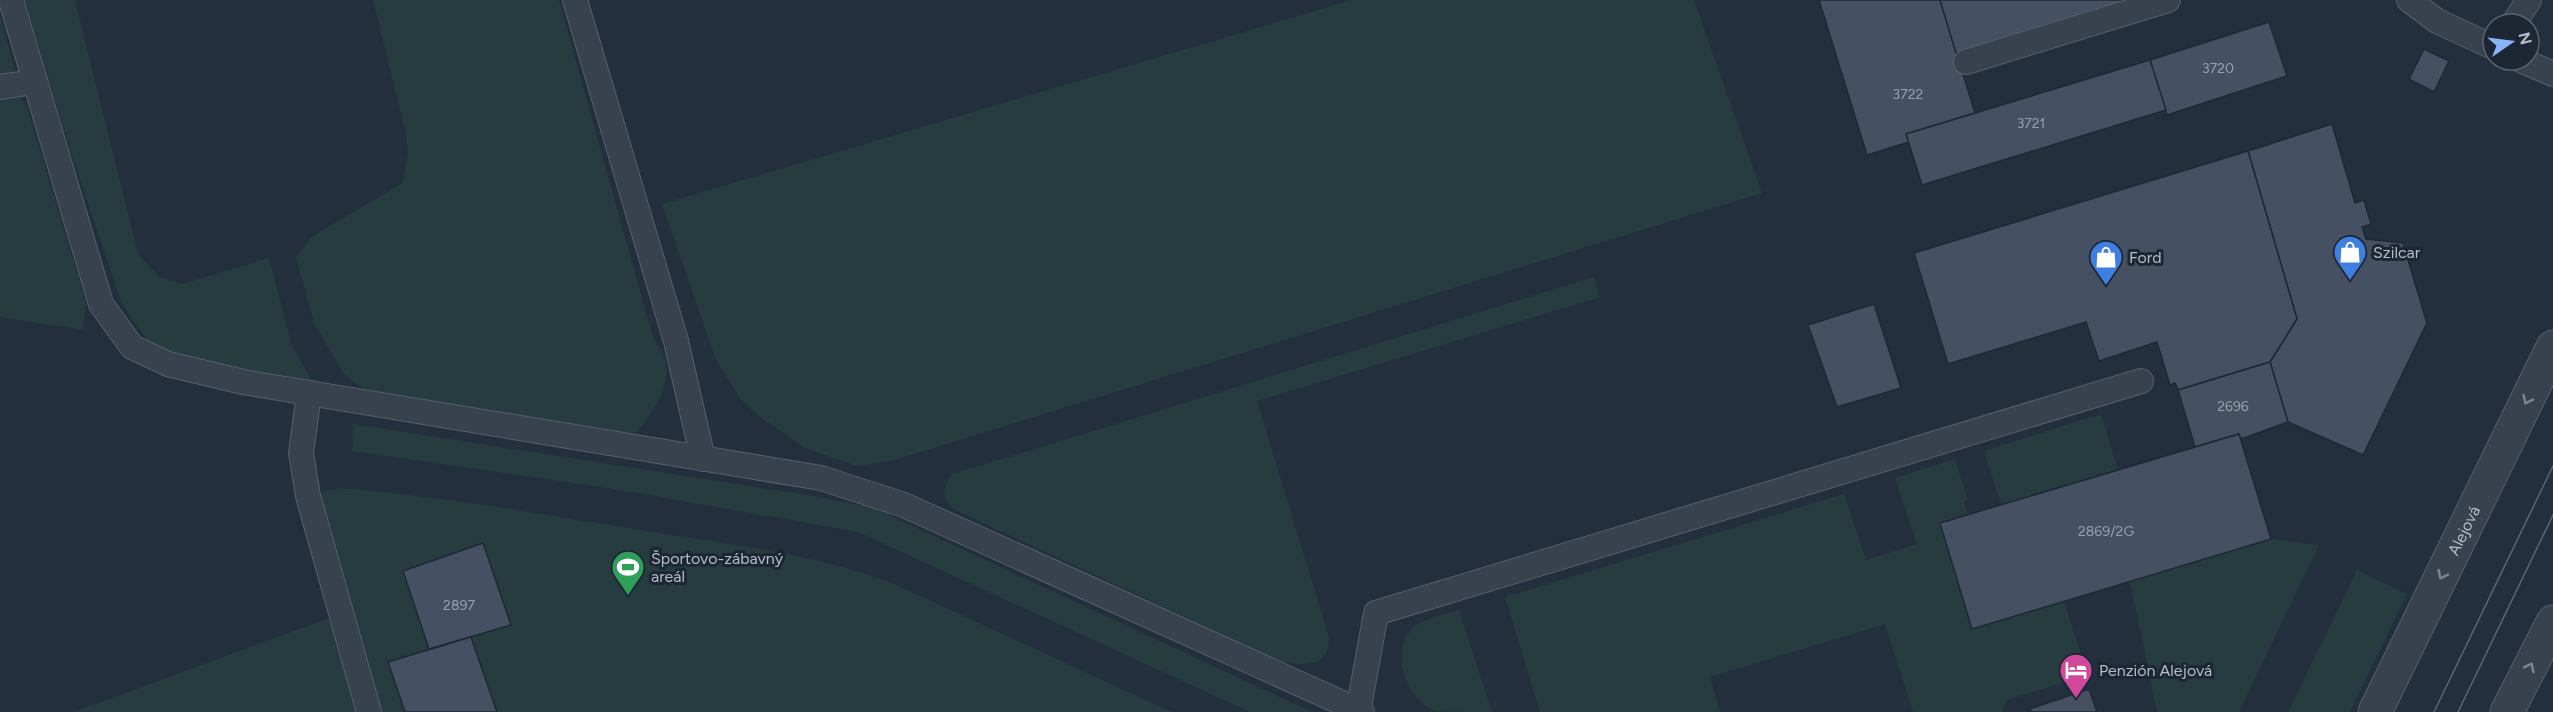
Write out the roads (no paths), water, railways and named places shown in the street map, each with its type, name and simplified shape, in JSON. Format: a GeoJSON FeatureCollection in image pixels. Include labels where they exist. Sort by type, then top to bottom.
{"type":"FeatureCollection","features":[{"type":"Feature","properties":{"kind":"street","name":"Alejová"},"geometry":{"type":"LineString","coordinates":[[2375,712],[2553,348]]}},
{"type":"Feature","properties":{"kind":"street"},"geometry":{"type":"LineString","coordinates":[[2507,712],[2553,622]]}},
{"type":"Feature","properties":{"kind":"lane"},"geometry":{"type":"LineString","coordinates":[[10,0],[100,304],[132,347],[168,364],[243,382],[821,478],[904,505],[1359,712],[1376,613],[2141,381]]}},
{"type":"Feature","properties":{"kind":"lane"},"geometry":{"type":"LineString","coordinates":[[575,0],[676,341],[703,459]]}},
{"type":"Feature","properties":{"kind":"lane"},"geometry":{"type":"LineString","coordinates":[[1966,62],[2168,0]]}},
{"type":"Feature","properties":{"kind":"lane"},"geometry":{"type":"LineString","coordinates":[[2409,0],[2437,21],[2481,42]]}},
{"type":"Feature","properties":{"kind":"lane"},"geometry":{"type":"LineString","coordinates":[[0,87],[34,82]]}},
{"type":"Feature","properties":{"kind":"lane"},"geometry":{"type":"LineString","coordinates":[[309,393],[301,453],[308,496],[369,712]]}},
{"type":"Feature","properties":{"kind":"tram line"},"geometry":{"type":"LineString","coordinates":[[2434,712],[2553,466]]}},
{"type":"Feature","properties":{"kind":"tram line"},"geometry":{"type":"LineString","coordinates":[[2458,712],[2553,515]]}},
{"type":"Feature","properties":{"kind":"place","name":"Szilcar"},"geometry":{"type":"Point","coordinates":[2350,281]}},
{"type":"Feature","properties":{"kind":"place","name":"Ford"},"geometry":{"type":"Point","coordinates":[2106,286]}},
{"type":"Feature","properties":{"kind":"place","name":"Športovo-zábavný areál"},"geometry":{"type":"Point","coordinates":[628,596]}},
{"type":"Feature","properties":{"kind":"place","name":"Penzión Alejová"},"geometry":{"type":"Point","coordinates":[2076,699]}}]}
